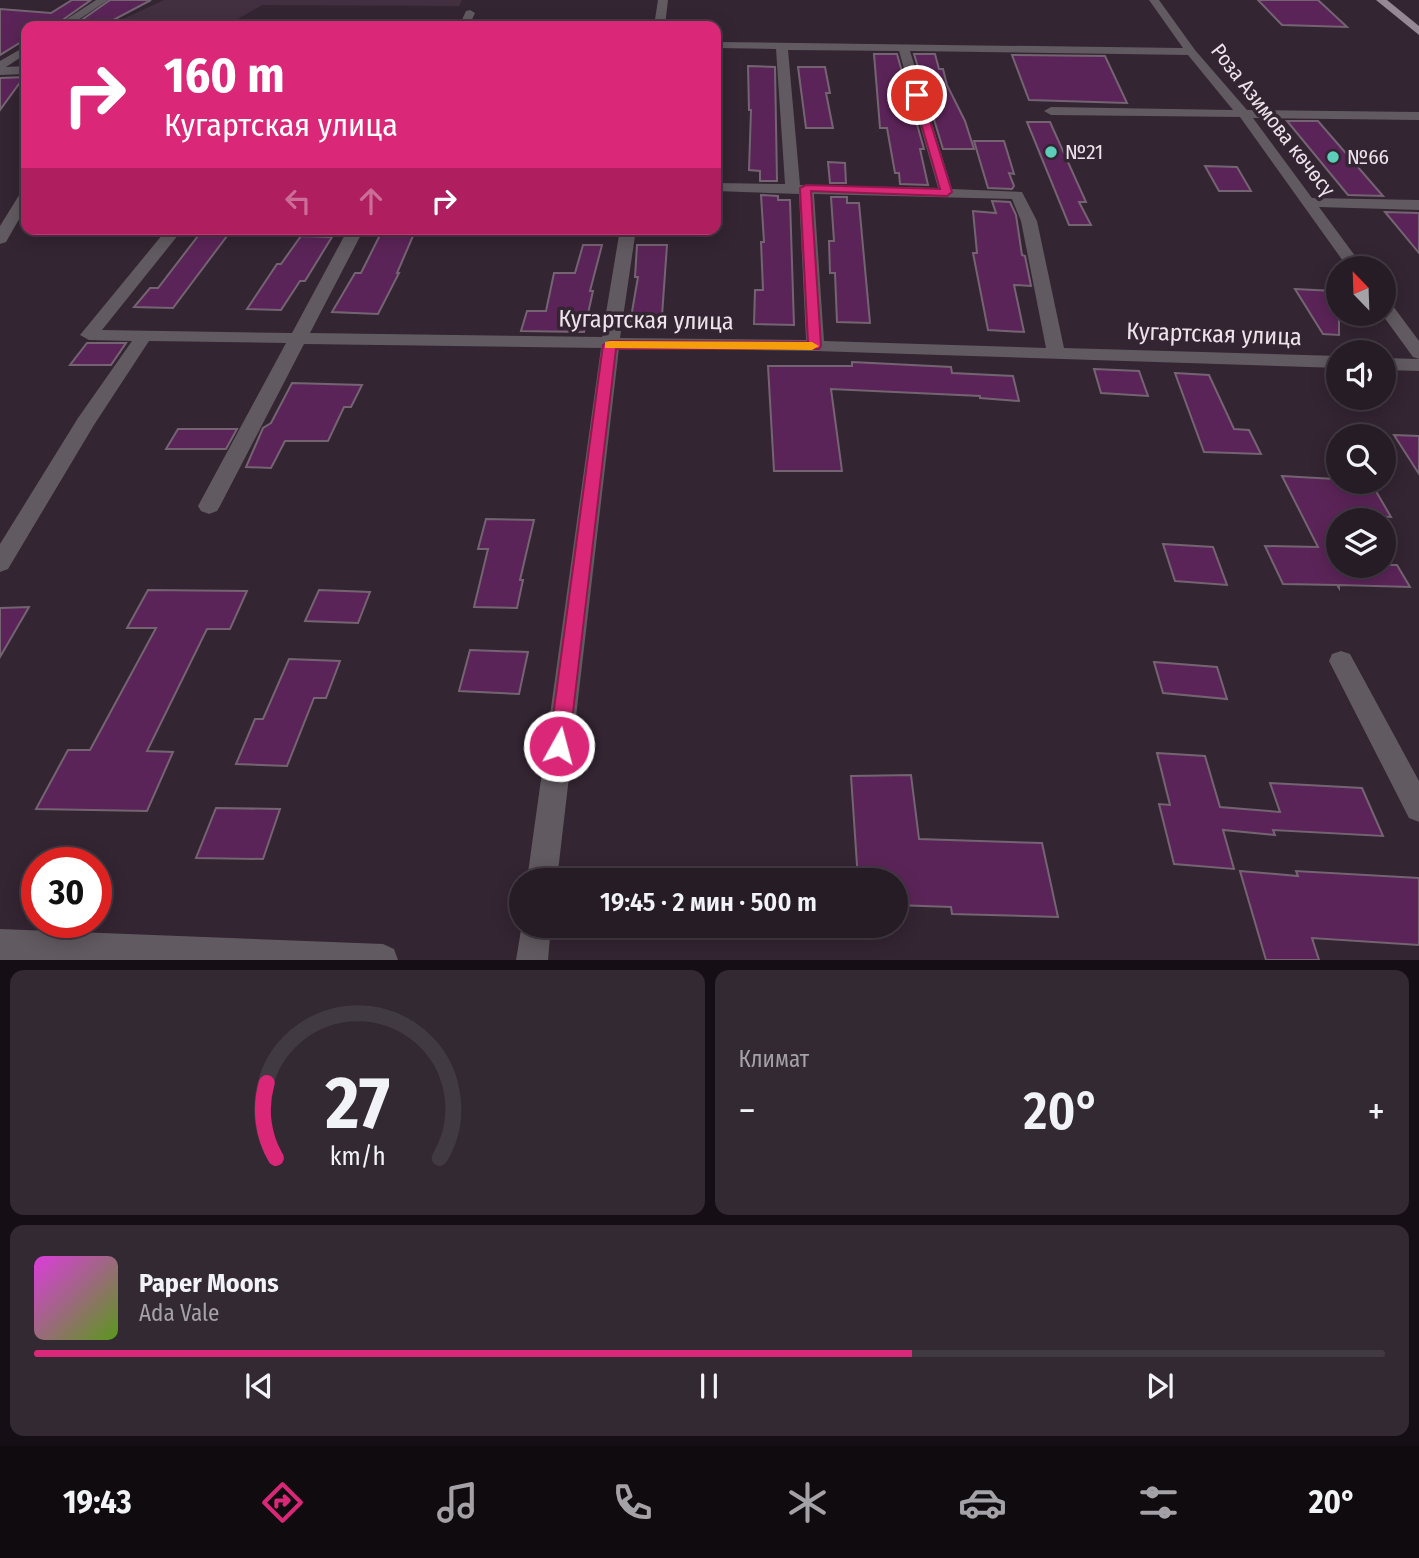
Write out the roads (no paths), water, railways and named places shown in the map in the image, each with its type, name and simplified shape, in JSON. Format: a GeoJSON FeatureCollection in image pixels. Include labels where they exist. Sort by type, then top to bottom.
{"type":"FeatureCollection","features":[{"type":"Feature","properties":{"kind":"main road"},"geometry":{"type":"LineString","coordinates":[[1381,0],[1419,32]]}},
{"type":"Feature","properties":{"kind":"street"},"geometry":{"type":"LineString","coordinates":[[70,21],[103,0]]}},
{"type":"Feature","properties":{"kind":"street"},"geometry":{"type":"LineString","coordinates":[[661,21],[663,0]]}},
{"type":"Feature","properties":{"kind":"street","name":"Роза Азимова көчөсү"},"geometry":{"type":"LineString","coordinates":[[1154,0],[1191,52],[1242,113],[1347,256]]}},
{"type":"Feature","properties":{"kind":"street"},"geometry":{"type":"LineString","coordinates":[[466,21],[470,13]]}},
{"type":"Feature","properties":{"kind":"street"},"geometry":{"type":"LineString","coordinates":[[721,45],[1191,52]]}},
{"type":"Feature","properties":{"kind":"street"},"geometry":{"type":"LineString","coordinates":[[782,46],[815,346]]}},
{"type":"Feature","properties":{"kind":"street"},"geometry":{"type":"LineString","coordinates":[[903,46],[947,192]]}},
{"type":"Feature","properties":{"kind":"street"},"geometry":{"type":"LineString","coordinates":[[0,65],[21,52]]}},
{"type":"Feature","properties":{"kind":"street"},"geometry":{"type":"LineString","coordinates":[[0,71],[21,70]]}},
{"type":"Feature","properties":{"kind":"street"},"geometry":{"type":"LineString","coordinates":[[1051,111],[1419,116]]}},
{"type":"Feature","properties":{"kind":"street"},"geometry":{"type":"LineString","coordinates":[[721,187],[1017,195],[1029,221],[1056,353]]}},
{"type":"Feature","properties":{"kind":"street"},"geometry":{"type":"LineString","coordinates":[[1308,202],[1419,205]]}},
{"type":"Feature","properties":{"kind":"street"},"geometry":{"type":"LineString","coordinates":[[0,239],[21,203]]}},
{"type":"Feature","properties":{"kind":"street","name":"Кугартская улица"},"geometry":{"type":"LineString","coordinates":[[171,235],[89,335],[610,345],[815,346],[1326,362]]}},
{"type":"Feature","properties":{"kind":"street"},"geometry":{"type":"LineString","coordinates":[[209,506],[353,235]]}},
{"type":"Feature","properties":{"kind":"street"},"geometry":{"type":"LineString","coordinates":[[544,868],[610,345],[627,235]]}},
{"type":"Feature","properties":{"kind":"street"},"geometry":{"type":"LineString","coordinates":[[1396,322],[1419,353]]}},
{"type":"Feature","properties":{"kind":"street"},"geometry":{"type":"LineString","coordinates":[[0,563],[85,423],[144,336]]}},
{"type":"Feature","properties":{"kind":"street"},"geometry":{"type":"LineString","coordinates":[[1396,364],[1419,365]]}},
{"type":"Feature","properties":{"kind":"street"},"geometry":{"type":"LineString","coordinates":[[1341,661],[1419,809]]}},
{"type":"Feature","properties":{"kind":"street"},"geometry":{"type":"LineString","coordinates":[[532,960],[535,938]]}},
{"type":"Feature","properties":{"kind":"street"},"geometry":{"type":"LineString","coordinates":[[0,945],[383,960]]}},
{"type":"Feature","properties":{"kind":"place","name":"№21"},"geometry":{"type":"Point","coordinates":[1051,152]}},
{"type":"Feature","properties":{"kind":"place","name":"№66"},"geometry":{"type":"Point","coordinates":[1333,157]}}]}
